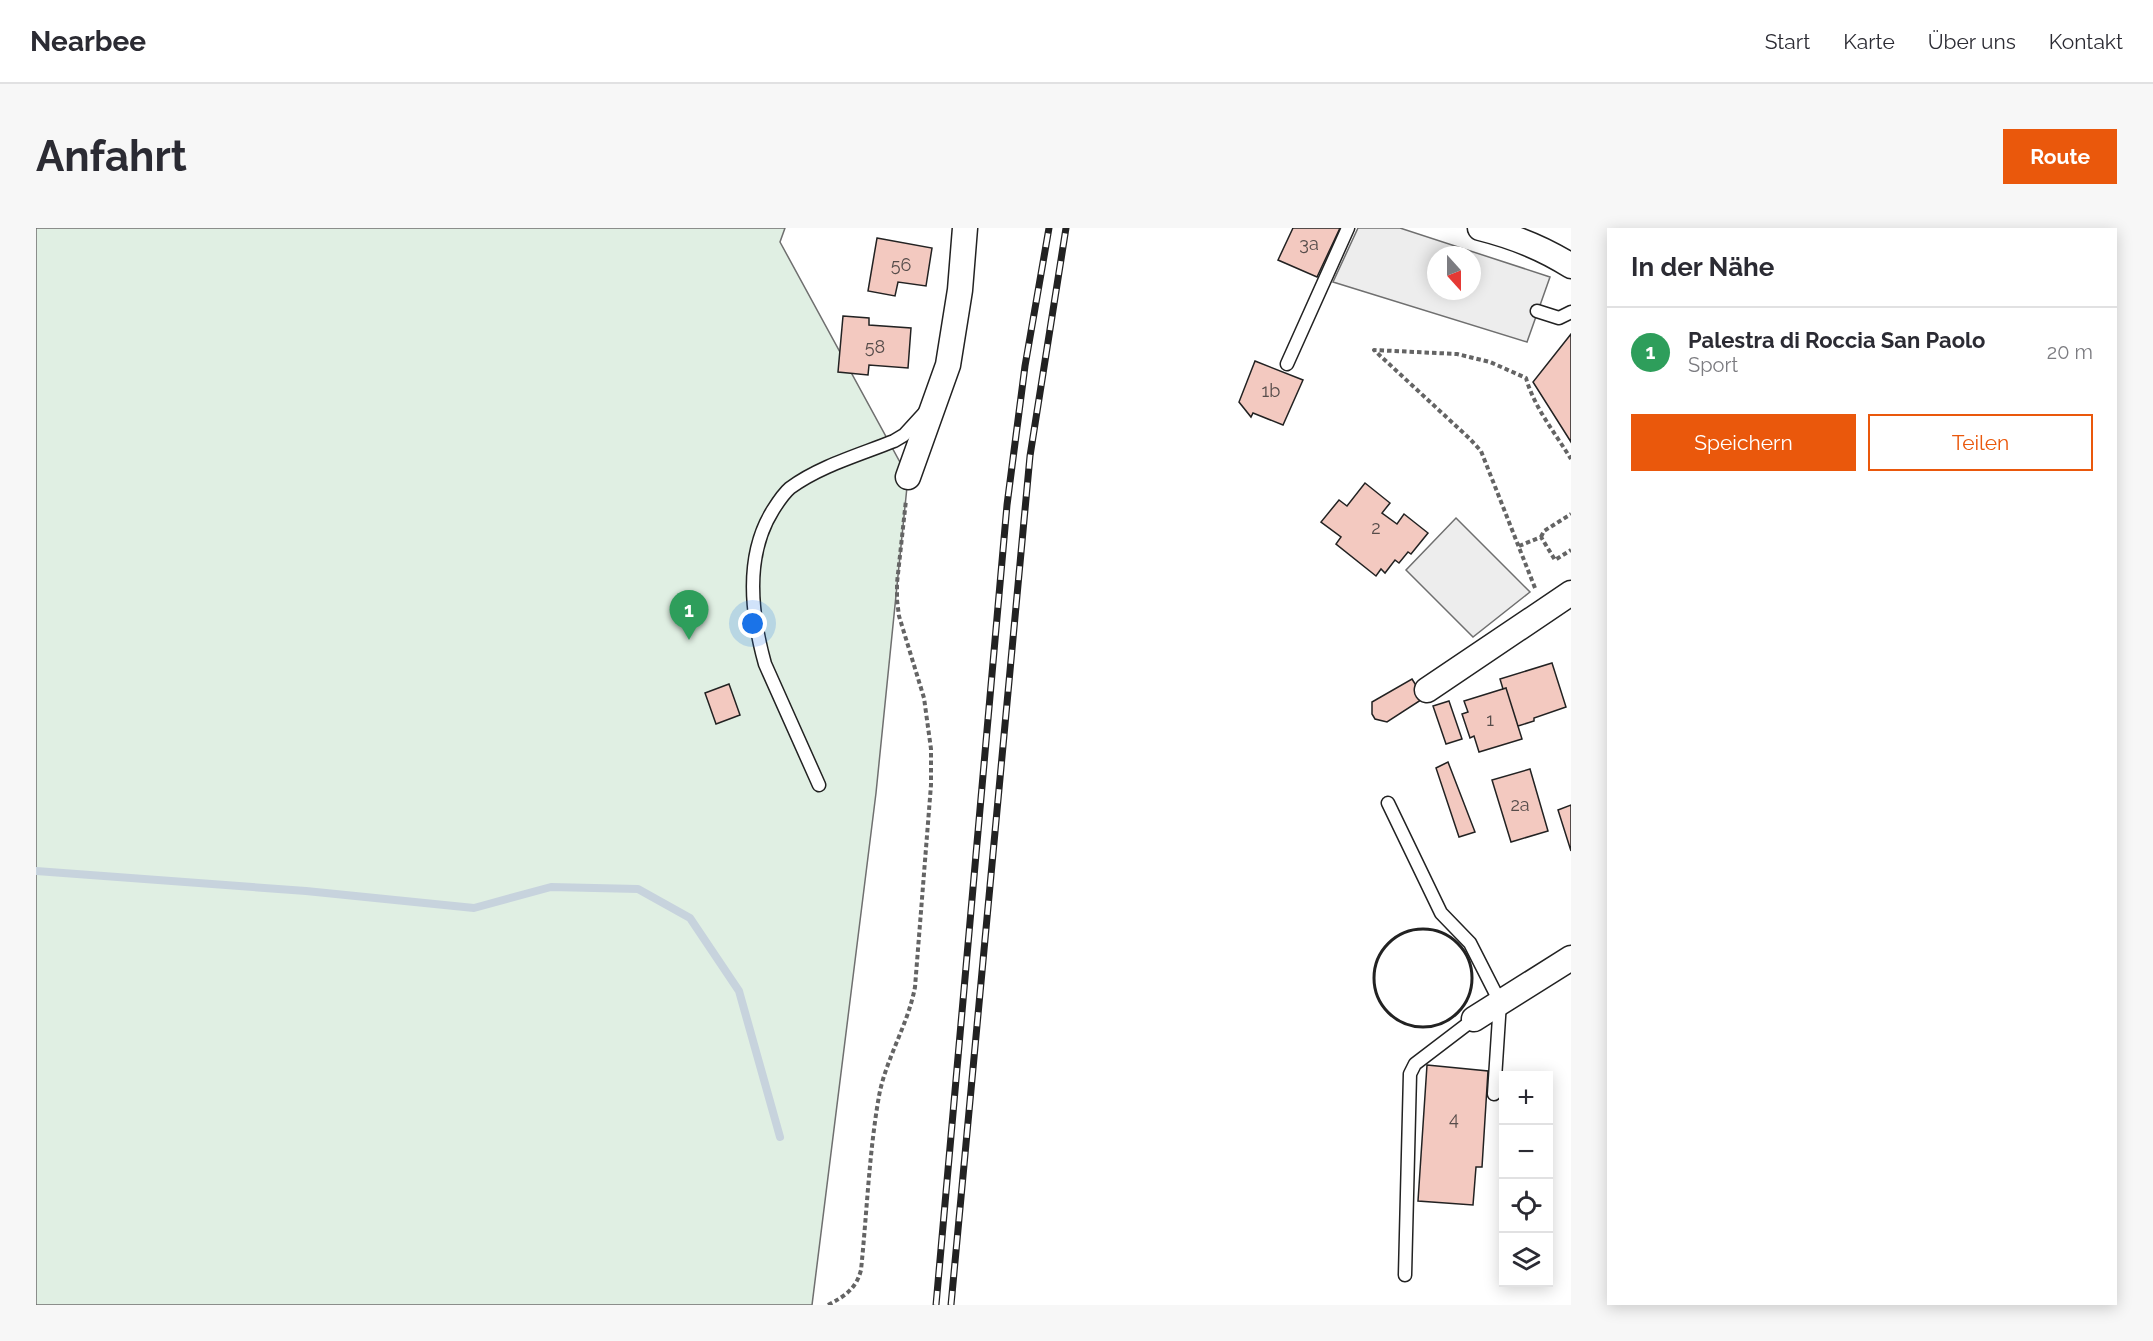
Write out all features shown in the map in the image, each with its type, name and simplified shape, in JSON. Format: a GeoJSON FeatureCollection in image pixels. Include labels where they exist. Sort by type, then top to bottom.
{"type":"FeatureCollection","features":[{"type":"Feature","properties":{"kind":"street"},"geometry":{"type":"LineString","coordinates":[[908,477],[948,365],[960,290],[965,228]]}},
{"type":"Feature","properties":{"kind":"street"},"geometry":{"type":"LineString","coordinates":[[1480,228],[1537,247],[1571,266]]}},
{"type":"Feature","properties":{"kind":"street"},"geometry":{"type":"LineString","coordinates":[[1427,690],[1571,593]]}},
{"type":"Feature","properties":{"kind":"street"},"geometry":{"type":"LineString","coordinates":[[1474,1019],[1571,958]]}},
{"type":"Feature","properties":{"kind":"lane"},"geometry":{"type":"LineString","coordinates":[[1287,364],[1348,228]]}},
{"type":"Feature","properties":{"kind":"lane"},"geometry":{"type":"LineString","coordinates":[[1537,311],[1559,318],[1571,312]]}},
{"type":"Feature","properties":{"kind":"lane"},"geometry":{"type":"LineString","coordinates":[[819,785],[765,664],[759,644],[755,624],[753,586],[755,549],[766,521],[788,490],[826,468],[904,435],[934,402]]}},
{"type":"Feature","properties":{"kind":"lane"},"geometry":{"type":"LineString","coordinates":[[1388,803],[1441,913],[1470,943],[1500,1002],[1494,1094]]}},
{"type":"Feature","properties":{"kind":"lane"},"geometry":{"type":"LineString","coordinates":[[1405,1275],[1410,1074],[1415,1064],[1474,1019]]}},
{"type":"Feature","properties":{"kind":"path"},"geometry":{"type":"LineString","coordinates":[[1537,594],[1480,451],[1374,350],[1457,354],[1490,362],[1527,378],[1529,388],[1542,413],[1571,459]]}},
{"type":"Feature","properties":{"kind":"path"},"geometry":{"type":"LineString","coordinates":[[828,1305],[848,1294],[858,1281],[879,1096],[889,1059],[910,1011],[915,987],[931,785],[931,749],[924,698],[899,616],[897,600],[908,477]]}},
{"type":"Feature","properties":{"kind":"path"},"geometry":{"type":"LineString","coordinates":[[1519,546],[1541,537],[1544,531],[1571,514]]}},
{"type":"Feature","properties":{"kind":"path"},"geometry":{"type":"LineString","coordinates":[[1541,537],[1555,560],[1571,550]]}},
{"type":"Feature","properties":{"kind":"green space"},"geometry":{"type":"Polygon","coordinates":[[[36,228],[785,228],[780,242],[908,477],[876,793],[812,1305],[36,1305],[36,228]]]}},
{"type":"Feature","properties":{"kind":"shaded area"},"geometry":{"type":"Polygon","coordinates":[[[1358,228],[1400,228],[1455,246],[1427,246],[1427,300],[1481,300],[1481,254],[1550,277],[1527,342],[1333,282],[1358,228]]]}},
{"type":"Feature","properties":{"kind":"shaded area"},"geometry":{"type":"Polygon","coordinates":[[[1456,518],[1530,592],[1473,637],[1406,570],[1456,518]]]}},
{"type":"Feature","properties":{"kind":"building"},"geometry":{"type":"Polygon","coordinates":[[[1293,228],[1340,228],[1317,277],[1278,260],[1293,228]]]}},
{"type":"Feature","properties":{"kind":"building"},"geometry":{"type":"Polygon","coordinates":[[[877,238],[932,248],[926,286],[898,282],[895,296],[868,291],[877,238]]]}},
{"type":"Feature","properties":{"kind":"building"},"geometry":{"type":"Polygon","coordinates":[[[843,316],[869,318],[869,325],[911,328],[908,368],[869,365],[868,375],[838,372],[843,316]]]}},
{"type":"Feature","properties":{"kind":"building"},"geometry":{"type":"Polygon","coordinates":[[[1571,334],[1571,442],[1533,382],[1571,334]]]}},
{"type":"Feature","properties":{"kind":"building"},"geometry":{"type":"Polygon","coordinates":[[[1255,361],[1303,380],[1283,425],[1253,413],[1251,417],[1239,402],[1255,361]]]}},
{"type":"Feature","properties":{"kind":"building"},"geometry":{"type":"Polygon","coordinates":[[[1365,483],[1390,503],[1382,513],[1397,524],[1404,514],[1428,533],[1411,554],[1408,552],[1399,563],[1395,560],[1385,573],[1381,569],[1376,576],[1336,544],[1341,537],[1321,522],[1339,500],[1347,506],[1365,483]]]}},
{"type":"Feature","properties":{"kind":"building"},"geometry":{"type":"Polygon","coordinates":[[[1552,663],[1566,707],[1518,726],[1506,688],[1503,689],[1500,679],[1552,663]]]}},
{"type":"Feature","properties":{"kind":"building"},"geometry":{"type":"Polygon","coordinates":[[[1412,679],[1424,698],[1387,722],[1375,719],[1372,714],[1372,702],[1412,679]]]}},
{"type":"Feature","properties":{"kind":"building"},"geometry":{"type":"Polygon","coordinates":[[[729,684],[740,715],[716,724],[705,693],[729,684]]]}},
{"type":"Feature","properties":{"kind":"building"},"geometry":{"type":"Polygon","coordinates":[[[1506,688],[1522,739],[1479,752],[1474,736],[1470,738],[1462,714],[1468,712],[1464,701],[1506,688]]]}},
{"type":"Feature","properties":{"kind":"building"},"geometry":{"type":"Polygon","coordinates":[[[1449,701],[1462,739],[1446,744],[1433,706],[1449,701]]]}},
{"type":"Feature","properties":{"kind":"building"},"geometry":{"type":"Polygon","coordinates":[[[1448,762],[1475,832],[1459,837],[1436,768],[1448,762]]]}},
{"type":"Feature","properties":{"kind":"building"},"geometry":{"type":"Polygon","coordinates":[[[1530,769],[1548,831],[1511,842],[1492,780],[1530,769]]]}},
{"type":"Feature","properties":{"kind":"building"},"geometry":{"type":"Polygon","coordinates":[[[1571,805],[1571,851],[1558,810],[1571,805]]]}},
{"type":"Feature","properties":{"kind":"building"},"geometry":{"type":"Polygon","coordinates":[[[1427,1065],[1488,1071],[1482,1167],[1476,1167],[1473,1205],[1418,1201],[1427,1065]]]}},
{"type":"Feature","properties":{"kind":"waterway"},"geometry":{"type":"LineString","coordinates":[[36,871],[306,891],[474,908],[551,887],[638,889],[690,918],[739,991],[780,1137]]}},
{"type":"Feature","properties":{"kind":"railway"},"geometry":{"type":"LineString","coordinates":[[936,1305],[1007,505],[1025,366],[1049,228]]}},
{"type":"Feature","properties":{"kind":"railway"},"geometry":{"type":"LineString","coordinates":[[951,1305],[1030,456],[1066,228]]}},
{"type":"Feature","properties":{"kind":"wall"},"geometry":{"type":"LineString","coordinates":[[1423,929],[1442,933],[1458,943],[1468,959],[1472,978],[1468,997],[1458,1013],[1442,1023],[1423,1027],[1404,1023],[1388,1013],[1378,997],[1374,978],[1378,959],[1388,943],[1404,933],[1423,929]]}},
{"type":"Feature","properties":{"kind":"place","name":"Palestra di Roccia San Paolo"},"geometry":{"type":"Point","coordinates":[689,640]}}]}
